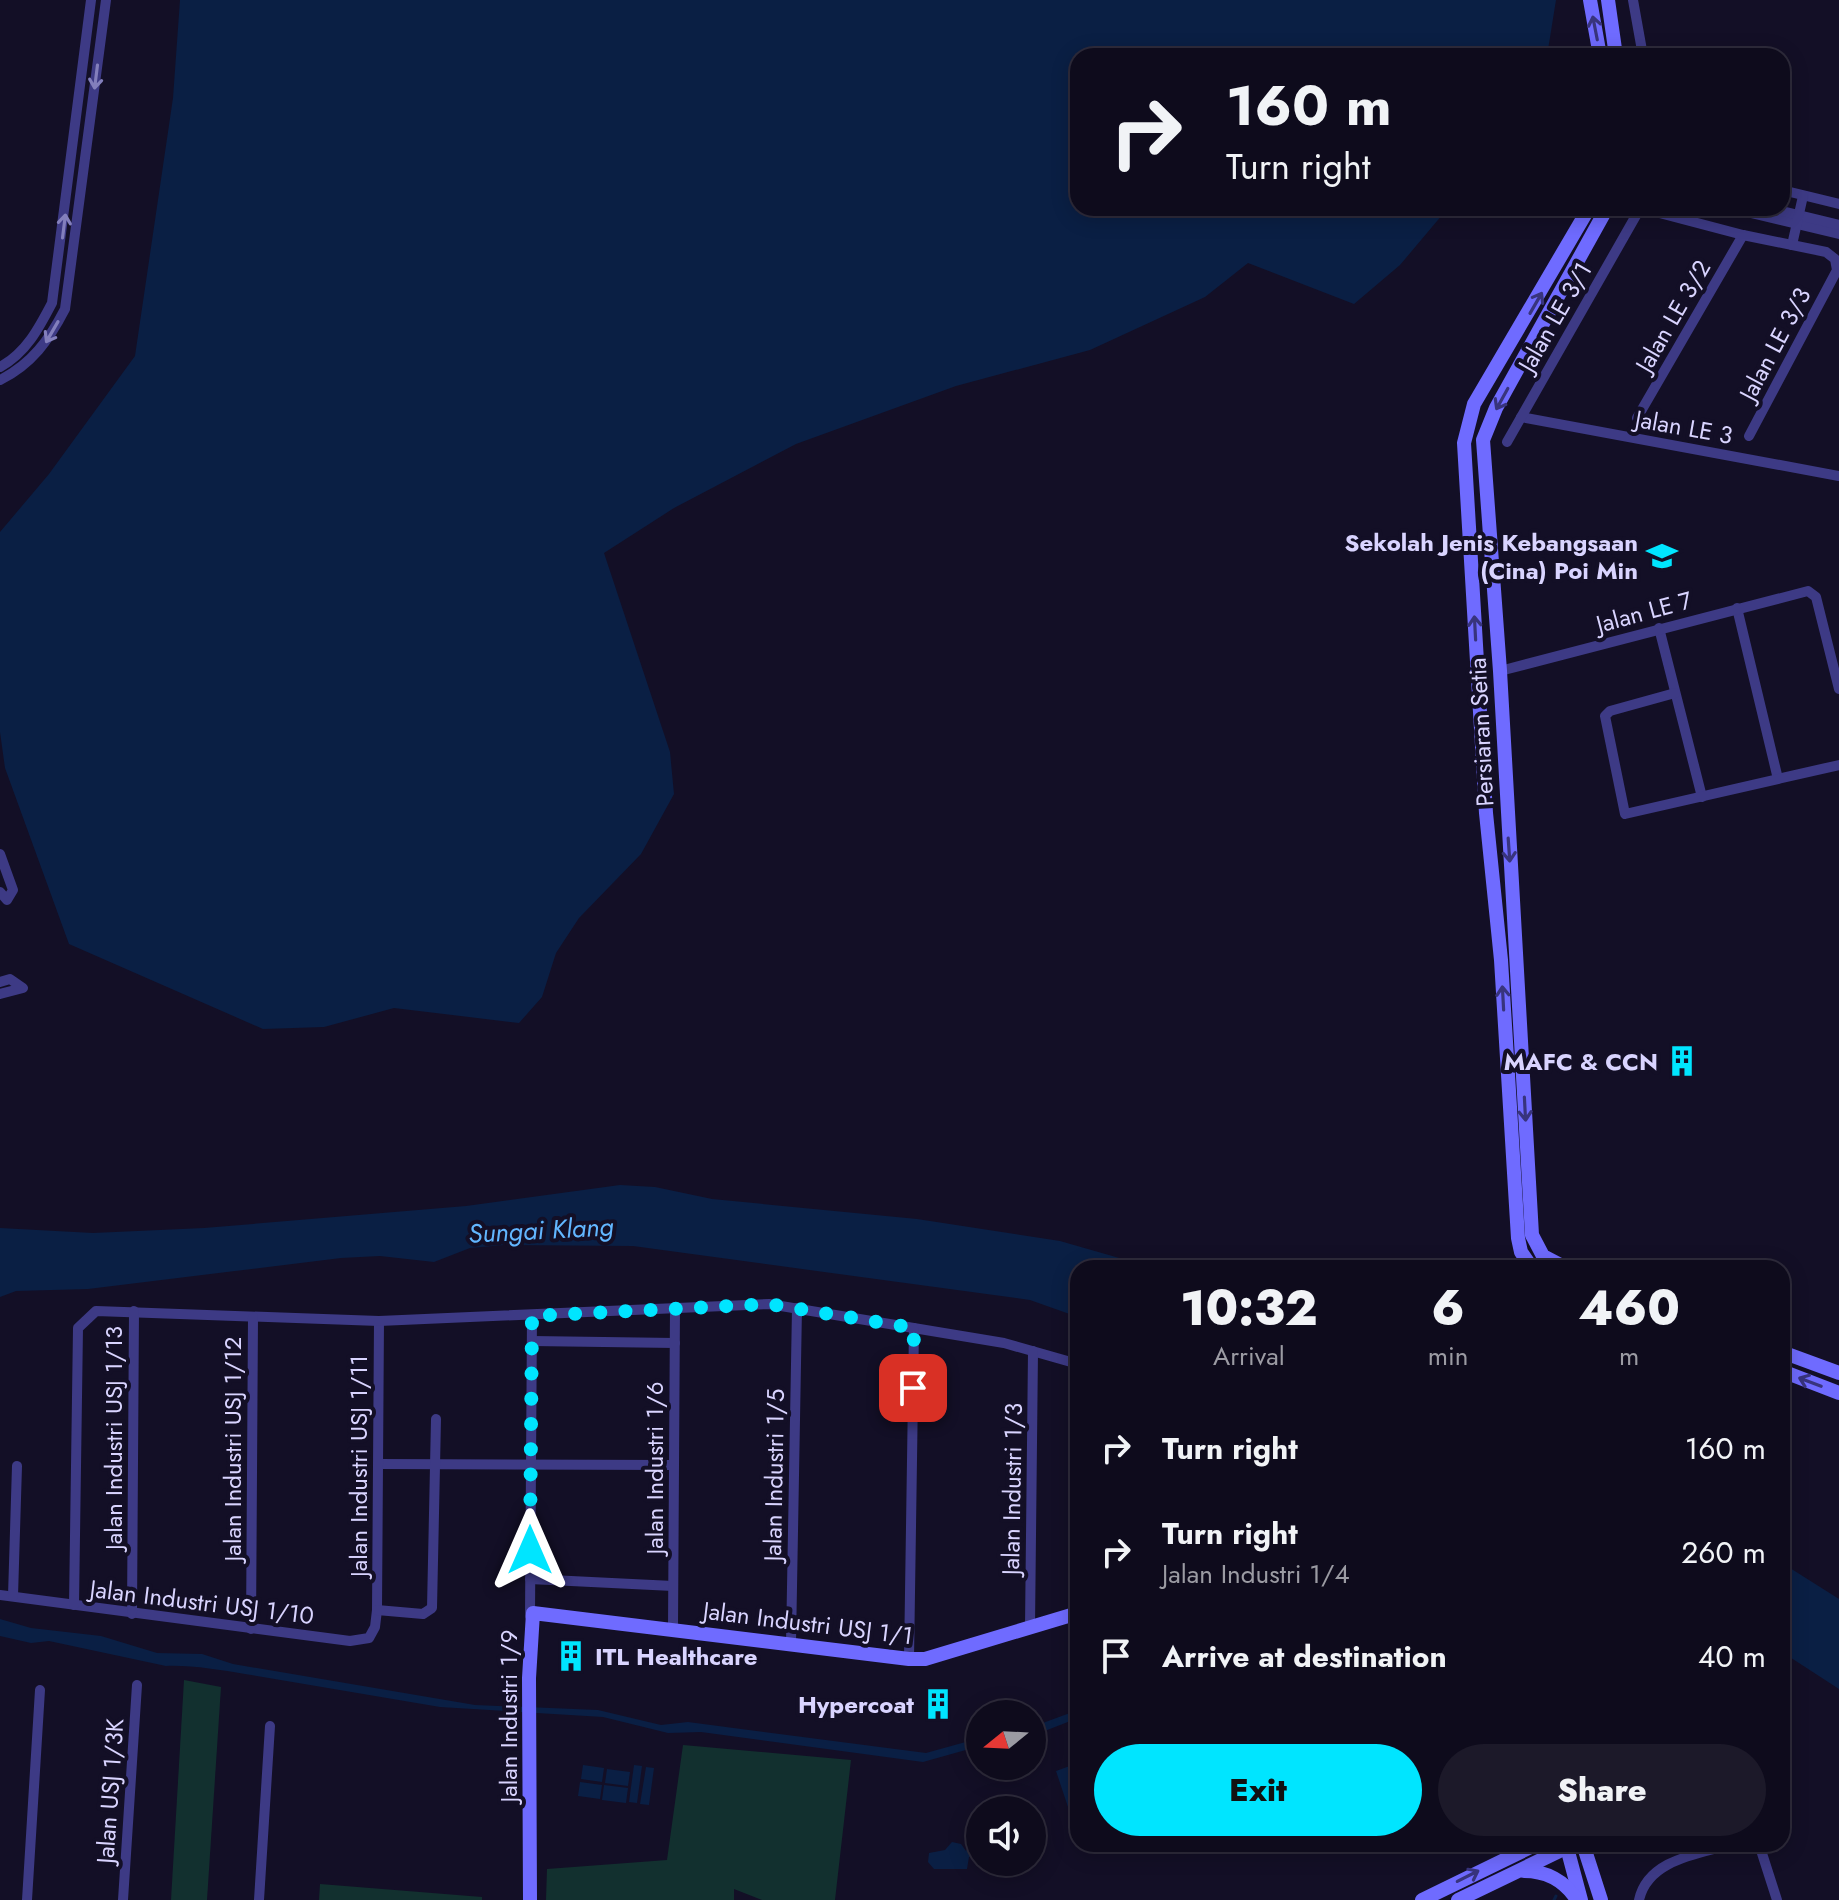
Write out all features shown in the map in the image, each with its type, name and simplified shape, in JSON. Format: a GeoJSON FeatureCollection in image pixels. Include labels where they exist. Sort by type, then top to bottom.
{"type":"FeatureCollection","features":[{"type":"Feature","properties":{"kind":"street"},"geometry":{"type":"LineString","coordinates":[[0,367],[13,360],[38,331],[52,303],[91,0]]}},
{"type":"Feature","properties":{"kind":"street"},"geometry":{"type":"LineString","coordinates":[[0,380],[19,370],[48,341],[65,309],[106,0]]}},
{"type":"Feature","properties":{"kind":"street"},"geometry":{"type":"LineString","coordinates":[[1590,0],[1599,48]]}},
{"type":"Feature","properties":{"kind":"street"},"geometry":{"type":"LineString","coordinates":[[1608,0],[1615,48]]}},
{"type":"Feature","properties":{"kind":"street"},"geometry":{"type":"LineString","coordinates":[[1633,0],[1642,48]]}},
{"type":"Feature","properties":{"kind":"street"},"geometry":{"type":"LineString","coordinates":[[1790,192],[1839,204]]}},
{"type":"Feature","properties":{"kind":"street"},"geometry":{"type":"LineString","coordinates":[[1792,245],[1803,196]]}},
{"type":"Feature","properties":{"kind":"street","name":"Persiaran Setia"},"geometry":{"type":"LineString","coordinates":[[1527,1260],[1518,1238],[1501,960],[1489,857],[1463,460],[1466,429],[1474,404],[1584,216]]}},
{"type":"Feature","properties":{"kind":"street","name":"Persiaran Setia"},"geometry":{"type":"LineString","coordinates":[[1539,1250],[1532,1235],[1500,671],[1483,440],[1496,408],[1603,216]]}},
{"type":"Feature","properties":{"kind":"street","name":"Jalan LE 3/1"},"geometry":{"type":"LineString","coordinates":[[1507,442],[1636,216]]}},
{"type":"Feature","properties":{"kind":"street","name":"Jalan LE 3/3"},"geometry":{"type":"LineString","coordinates":[[1671,216],[1832,255],[1837,270],[1749,436]]}},
{"type":"Feature","properties":{"kind":"street"},"geometry":{"type":"LineString","coordinates":[[1775,216],[1839,225]]}},
{"type":"Feature","properties":{"kind":"street"},"geometry":{"type":"LineString","coordinates":[[1788,216],[1839,234]]}},
{"type":"Feature","properties":{"kind":"street","name":"Jalan LE 3/2"},"geometry":{"type":"LineString","coordinates":[[1637,418],[1743,235]]}},
{"type":"Feature","properties":{"kind":"street","name":"Jalan LE 3"},"geometry":{"type":"LineString","coordinates":[[1521,417],[1839,476]]}},
{"type":"Feature","properties":{"kind":"street","name":"Jalan LE 7"},"geometry":{"type":"LineString","coordinates":[[1500,671],[1799,591],[1816,597],[1839,689]]}},
{"type":"Feature","properties":{"kind":"street"},"geometry":{"type":"LineString","coordinates":[[1737,608],[1778,779]]}},
{"type":"Feature","properties":{"kind":"street"},"geometry":{"type":"LineString","coordinates":[[1659,628],[1702,797]]}},
{"type":"Feature","properties":{"kind":"street"},"geometry":{"type":"LineString","coordinates":[[1477,674],[1500,671]]}},
{"type":"Feature","properties":{"kind":"street"},"geometry":{"type":"LineString","coordinates":[[1675,693],[1610,711],[1605,716],[1624,813],[1839,765]]}},
{"type":"Feature","properties":{"kind":"street"},"geometry":{"type":"LineString","coordinates":[[0,854],[13,890],[7,900],[0,892]]}},
{"type":"Feature","properties":{"kind":"street"},"geometry":{"type":"LineString","coordinates":[[0,982],[10,979],[23,988],[0,994]]}},
{"type":"Feature","properties":{"kind":"street"},"geometry":{"type":"LineString","coordinates":[[1531,1260],[1539,1250],[1551,1260]]}},
{"type":"Feature","properties":{"kind":"street"},"geometry":{"type":"LineString","coordinates":[[74,1605],[78,1328],[96,1311],[379,1321],[734,1304],[797,1308],[914,1328],[1033,1351],[1070,1362]]}},
{"type":"Feature","properties":{"kind":"street","name":"Jalan Industri 1/6"},"geometry":{"type":"LineString","coordinates":[[673,1628],[675,1307]]}},
{"type":"Feature","properties":{"kind":"street","name":"Jalan Industri 1/5"},"geometry":{"type":"LineString","coordinates":[[791,1643],[797,1308]]}},
{"type":"Feature","properties":{"kind":"street","name":"Jalan Industri USJ 1/13"},"geometry":{"type":"LineString","coordinates":[[132,1614],[134,1311]]}},
{"type":"Feature","properties":{"kind":"street","name":"Jalan Industri 1/9"},"geometry":{"type":"LineString","coordinates":[[530,1900],[532,1316]]}},
{"type":"Feature","properties":{"kind":"street","name":"Jalan Industri USJ 1/12"},"geometry":{"type":"LineString","coordinates":[[251,1629],[253,1317]]}},
{"type":"Feature","properties":{"kind":"street","name":"Jalan Industri USJ 1/11"},"geometry":{"type":"LineString","coordinates":[[377,1610],[379,1321]]}},
{"type":"Feature","properties":{"kind":"street"},"geometry":{"type":"LineString","coordinates":[[909,1659],[914,1328]]}},
{"type":"Feature","properties":{"kind":"street"},"geometry":{"type":"LineString","coordinates":[[532,1341],[675,1343]]}},
{"type":"Feature","properties":{"kind":"street","name":"Jalan Industri 1/3"},"geometry":{"type":"LineString","coordinates":[[1030,1627],[1033,1351]]}},
{"type":"Feature","properties":{"kind":"street"},"geometry":{"type":"LineString","coordinates":[[1790,1355],[1839,1373]]}},
{"type":"Feature","properties":{"kind":"street"},"geometry":{"type":"LineString","coordinates":[[1790,1374],[1839,1393]]}},
{"type":"Feature","properties":{"kind":"street"},"geometry":{"type":"LineString","coordinates":[[377,1610],[423,1614],[432,1608],[436,1419]]}},
{"type":"Feature","properties":{"kind":"street"},"geometry":{"type":"LineString","coordinates":[[378,1464],[674,1465]]}},
{"type":"Feature","properties":{"kind":"street"},"geometry":{"type":"LineString","coordinates":[[13,1596],[17,1466]]}},
{"type":"Feature","properties":{"kind":"street"},"geometry":{"type":"LineString","coordinates":[[530,1579],[673,1586]]}},
{"type":"Feature","properties":{"kind":"street","name":"Jalan Industri USJ 1/10"},"geometry":{"type":"LineString","coordinates":[[0,1595],[358,1642],[373,1632],[377,1610]]}},
{"type":"Feature","properties":{"kind":"street","name":"Jalan Industri USJ 1/1"},"geometry":{"type":"LineString","coordinates":[[530,1616],[538,1610],[925,1659],[1070,1615]]}},
{"type":"Feature","properties":{"kind":"street","name":"Jalan USJ 1/3K"},"geometry":{"type":"LineString","coordinates":[[123,1900],[137,1685]]}},
{"type":"Feature","properties":{"kind":"street"},"geometry":{"type":"LineString","coordinates":[[27,1900],[40,1690]]}},
{"type":"Feature","properties":{"kind":"street"},"geometry":{"type":"LineString","coordinates":[[259,1900],[270,1726]]}},
{"type":"Feature","properties":{"kind":"street"},"geometry":{"type":"LineString","coordinates":[[1422,1900],[1514,1852]]}},
{"type":"Feature","properties":{"kind":"street"},"geometry":{"type":"LineString","coordinates":[[1458,1900],[1557,1852]]}},
{"type":"Feature","properties":{"kind":"street"},"geometry":{"type":"LineString","coordinates":[[1570,1852],[1579,1900]]}},
{"type":"Feature","properties":{"kind":"street"},"geometry":{"type":"LineString","coordinates":[[1586,1852],[1601,1900]]}},
{"type":"Feature","properties":{"kind":"street"},"geometry":{"type":"LineString","coordinates":[[1639,1900],[1643,1886],[1661,1868],[1709,1852]]}},
{"type":"Feature","properties":{"kind":"street"},"geometry":{"type":"LineString","coordinates":[[1762,1852],[1777,1900]]}},
{"type":"Feature","properties":{"kind":"street"},"geometry":{"type":"LineString","coordinates":[[1519,1871],[1550,1876],[1566,1885],[1579,1900]]}},
{"type":"Feature","properties":{"kind":"green space"},"geometry":{"type":"Polygon","coordinates":[[[184,1680],[221,1687],[207,1900],[171,1900],[184,1680]]]}},
{"type":"Feature","properties":{"kind":"green space"},"geometry":{"type":"Polygon","coordinates":[[[683,1745],[851,1760],[835,1900],[762,1900],[734,1889],[734,1900],[546,1900],[547,1869],[667,1860],[683,1745]]]}},
{"type":"Feature","properties":{"kind":"green space"},"geometry":{"type":"Polygon","coordinates":[[[320,1884],[482,1897],[482,1900],[319,1900],[320,1884]]]}},
{"type":"Feature","properties":{"kind":"water"},"geometry":{"type":"Polygon","coordinates":[[[180,0],[1556,0],[1548,48],[1070,48],[1070,216],[1441,216],[1400,265],[1354,304],[1248,263],[1205,297],[1090,350],[956,386],[796,444],[674,508],[604,553],[670,752],[674,794],[641,854],[579,918],[556,953],[542,997],[519,1023],[394,1008],[324,1027],[263,1029],[69,944],[5,768],[0,732],[0,532],[49,474],[135,356],[173,98],[180,0]]]}},
{"type":"Feature","properties":{"kind":"water","name":"Sungai Klang"},"geometry":{"type":"Polygon","coordinates":[[[620,1185],[655,1187],[712,1199],[917,1219],[1060,1241],[1126,1260],[1070,1260],[1070,1314],[1030,1300],[633,1246],[504,1245],[470,1248],[434,1262],[380,1256],[341,1258],[88,1289],[16,1291],[0,1297],[0,1228],[93,1233],[204,1228],[466,1206],[620,1185]]]}},
{"type":"Feature","properties":{"kind":"water"},"geometry":{"type":"Polygon","coordinates":[[[1790,1568],[1839,1599],[1839,1689],[1790,1657],[1790,1568]]]}},
{"type":"Feature","properties":{"kind":"water"},"geometry":{"type":"Polygon","coordinates":[[[0,1619],[31,1628],[101,1636],[157,1653],[202,1654],[233,1664],[475,1705],[598,1710],[661,1725],[688,1722],[926,1753],[966,1742],[966,1750],[923,1762],[701,1732],[668,1733],[603,1717],[440,1707],[226,1671],[166,1666],[49,1641],[31,1643],[0,1636],[0,1619]]]}},
{"type":"Feature","properties":{"kind":"water"},"geometry":{"type":"Polygon","coordinates":[[[1070,1713],[1070,1721],[1046,1731],[1046,1722],[1070,1713]]]}},
{"type":"Feature","properties":{"kind":"water"},"geometry":{"type":"Polygon","coordinates":[[[583,1765],[604,1768],[602,1782],[581,1779],[583,1765]]]}},
{"type":"Feature","properties":{"kind":"water"},"geometry":{"type":"Polygon","coordinates":[[[634,1765],[642,1766],[637,1803],[629,1802],[634,1765]]]}},
{"type":"Feature","properties":{"kind":"water"},"geometry":{"type":"Polygon","coordinates":[[[1070,1766],[1070,1813],[1056,1771],[1070,1766]]]}},
{"type":"Feature","properties":{"kind":"water"},"geometry":{"type":"Polygon","coordinates":[[[646,1767],[654,1768],[649,1805],[640,1804],[646,1767]]]}},
{"type":"Feature","properties":{"kind":"water"},"geometry":{"type":"Polygon","coordinates":[[[607,1769],[630,1772],[628,1786],[605,1783],[607,1769]]]}},
{"type":"Feature","properties":{"kind":"water"},"geometry":{"type":"Polygon","coordinates":[[[580,1782],[602,1785],[600,1799],[578,1796],[580,1782]]]}},
{"type":"Feature","properties":{"kind":"water"},"geometry":{"type":"Polygon","coordinates":[[[604,1785],[628,1788],[626,1803],[602,1800],[604,1785]]]}},
{"type":"Feature","properties":{"kind":"water"},"geometry":{"type":"Polygon","coordinates":[[[952,1842],[961,1844],[966,1851],[966,1869],[934,1869],[928,1862],[929,1853],[945,1850],[952,1842]]]}},
{"type":"Feature","properties":{"kind":"waterway"},"geometry":{"type":"LineString","coordinates":[[1554,1900],[1556,1896]]}},
{"type":"Feature","properties":{"kind":"place","name":"Sekolah Jenis Kebangsaan (Cina) Poi Min"},"geometry":{"type":"Point","coordinates":[1662,556]}},
{"type":"Feature","properties":{"kind":"place","name":"MAFC & CCN"},"geometry":{"type":"Point","coordinates":[1682,1061]}},
{"type":"Feature","properties":{"kind":"place","name":"ITL Healthcare"},"geometry":{"type":"Point","coordinates":[571,1656]}},
{"type":"Feature","properties":{"kind":"place","name":"Hypercoat"},"geometry":{"type":"Point","coordinates":[938,1704]}},
{"type":"Feature","properties":{"kind":"route"},"geometry":{"type":"LineString","coordinates":[[530,1550],[532,1316],[769,1304],[914,1328],[913,1388]]}}]}
